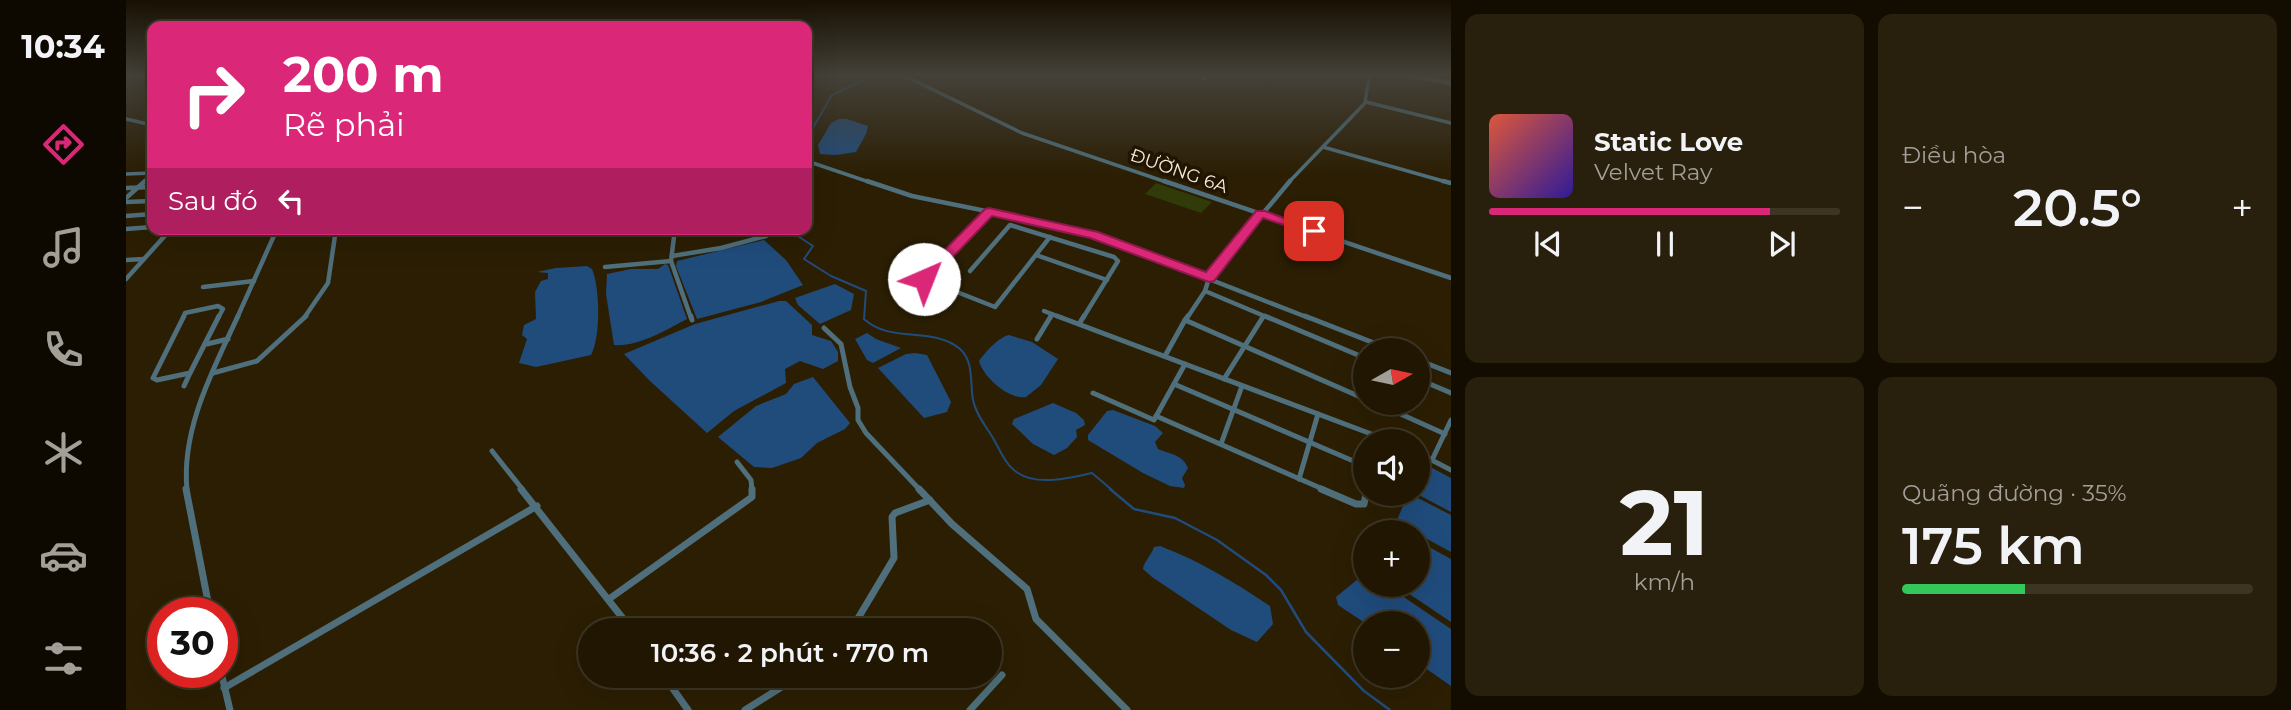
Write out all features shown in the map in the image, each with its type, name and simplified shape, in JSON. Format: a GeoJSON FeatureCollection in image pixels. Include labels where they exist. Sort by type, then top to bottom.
{"type":"FeatureCollection","features":[{"type":"Feature","properties":{"kind":"street","name":"ĐƯỜNG 6A"},"geometry":{"type":"LineString","coordinates":[[973,109],[1022,133],[1451,278]]}},
{"type":"Feature","properties":{"kind":"street"},"geometry":{"type":"LineString","coordinates":[[1165,356],[1205,291],[1209,278],[1261,213],[1359,109]]}},
{"type":"Feature","properties":{"kind":"street"},"geometry":{"type":"LineString","coordinates":[[1396,109],[1451,122]]}},
{"type":"Feature","properties":{"kind":"street"},"geometry":{"type":"LineString","coordinates":[[126,119],[147,124]]}},
{"type":"Feature","properties":{"kind":"street"},"geometry":{"type":"LineString","coordinates":[[1322,146],[1451,183]]}},
{"type":"Feature","properties":{"kind":"street"},"geometry":{"type":"LineString","coordinates":[[812,163],[912,196],[1094,235],[1362,338]]}},
{"type":"Feature","properties":{"kind":"street"},"geometry":{"type":"LineString","coordinates":[[126,174],[147,173]]}},
{"type":"Feature","properties":{"kind":"street"},"geometry":{"type":"LineString","coordinates":[[126,200],[147,178]]}},
{"type":"Feature","properties":{"kind":"street"},"geometry":{"type":"LineString","coordinates":[[126,188],[147,187]]}},
{"type":"Feature","properties":{"kind":"street"},"geometry":{"type":"LineString","coordinates":[[126,200],[147,201]]}},
{"type":"Feature","properties":{"kind":"street"},"geometry":{"type":"LineString","coordinates":[[989,212],[924,279],[995,307],[1050,237]]}},
{"type":"Feature","properties":{"kind":"street"},"geometry":{"type":"LineString","coordinates":[[126,216],[147,214]]}},
{"type":"Feature","properties":{"kind":"street"},"geometry":{"type":"LineString","coordinates":[[970,271],[1008,226],[1118,259],[1079,324]]}},
{"type":"Feature","properties":{"kind":"street"},"geometry":{"type":"LineString","coordinates":[[126,229],[147,228]]}},
{"type":"Feature","properties":{"kind":"street"},"geometry":{"type":"LineString","coordinates":[[126,279],[166,235]]}},
{"type":"Feature","properties":{"kind":"street"},"geometry":{"type":"LineString","coordinates":[[206,597],[186,487],[190,436],[212,373],[274,235]]}},
{"type":"Feature","properties":{"kind":"street"},"geometry":{"type":"LineString","coordinates":[[212,373],[257,360],[272,350],[307,314],[328,283],[335,235]]}},
{"type":"Feature","properties":{"kind":"street"},"geometry":{"type":"LineString","coordinates":[[674,235],[671,258],[692,320]]}},
{"type":"Feature","properties":{"kind":"street"},"geometry":{"type":"LineString","coordinates":[[1086,248],[1094,235]]}},
{"type":"Feature","properties":{"kind":"street"},"geometry":{"type":"LineString","coordinates":[[605,267],[671,258],[766,236]]}},
{"type":"Feature","properties":{"kind":"street"},"geometry":{"type":"LineString","coordinates":[[1036,255],[1107,280]]}},
{"type":"Feature","properties":{"kind":"street"},"geometry":{"type":"LineString","coordinates":[[126,260],[144,259]]}},
{"type":"Feature","properties":{"kind":"street"},"geometry":{"type":"LineString","coordinates":[[203,287],[254,281]]}},
{"type":"Feature","properties":{"kind":"street"},"geometry":{"type":"LineString","coordinates":[[1205,291],[1353,353]]}},
{"type":"Feature","properties":{"kind":"street"},"geometry":{"type":"LineString","coordinates":[[184,386],[207,344],[222,307],[185,313],[152,376],[157,380],[190,373]]}},
{"type":"Feature","properties":{"kind":"street"},"geometry":{"type":"LineString","coordinates":[[1044,311],[1355,429]]}},
{"type":"Feature","properties":{"kind":"street"},"geometry":{"type":"LineString","coordinates":[[1037,338],[1052,314]]}},
{"type":"Feature","properties":{"kind":"street"},"geometry":{"type":"LineString","coordinates":[[1224,379],[1263,317]]}},
{"type":"Feature","properties":{"kind":"street"},"geometry":{"type":"LineString","coordinates":[[1185,320],[1353,393]]}},
{"type":"Feature","properties":{"kind":"street"},"geometry":{"type":"LineString","coordinates":[[1318,338],[1327,324]]}},
{"type":"Feature","properties":{"kind":"street"},"geometry":{"type":"LineString","coordinates":[[824,328],[841,344],[861,426],[952,524],[1027,589],[1036,619],[1127,710]]}},
{"type":"Feature","properties":{"kind":"street"},"geometry":{"type":"LineString","coordinates":[[207,344],[228,339]]}},
{"type":"Feature","properties":{"kind":"street"},"geometry":{"type":"LineString","coordinates":[[1093,393],[1154,420],[1185,364]]}},
{"type":"Feature","properties":{"kind":"street"},"geometry":{"type":"LineString","coordinates":[[1430,365],[1451,373]]}},
{"type":"Feature","properties":{"kind":"street"},"geometry":{"type":"LineString","coordinates":[[1174,384],[1353,461]]}},
{"type":"Feature","properties":{"kind":"street"},"geometry":{"type":"LineString","coordinates":[[1430,384],[1451,393]]}},
{"type":"Feature","properties":{"kind":"street"},"geometry":{"type":"LineString","coordinates":[[1221,444],[1242,386]]}},
{"type":"Feature","properties":{"kind":"street"},"geometry":{"type":"LineString","coordinates":[[1299,479],[1318,414]]}},
{"type":"Feature","properties":{"kind":"street"},"geometry":{"type":"LineString","coordinates":[[1403,415],[1446,434]]}},
{"type":"Feature","properties":{"kind":"street"},"geometry":{"type":"LineString","coordinates":[[1156,416],[1353,503]]}},
{"type":"Feature","properties":{"kind":"street"},"geometry":{"type":"LineString","coordinates":[[1433,460],[1451,420]]}},
{"type":"Feature","properties":{"kind":"street"},"geometry":{"type":"LineString","coordinates":[[492,451],[623,618]]}},
{"type":"Feature","properties":{"kind":"street"},"geometry":{"type":"LineString","coordinates":[[1430,459],[1451,470]]}},
{"type":"Feature","properties":{"kind":"street"},"geometry":{"type":"LineString","coordinates":[[609,598],[752,497],[751,480],[737,463]]}},
{"type":"Feature","properties":{"kind":"street"},"geometry":{"type":"LineString","coordinates":[[858,618],[894,558],[892,517],[895,513],[930,500]]}},
{"type":"Feature","properties":{"kind":"street"},"geometry":{"type":"LineString","coordinates":[[238,680],[537,506]]}},
{"type":"Feature","properties":{"kind":"street"},"geometry":{"type":"LineString","coordinates":[[224,688],[230,710]]}},
{"type":"Feature","properties":{"kind":"street"},"geometry":{"type":"LineString","coordinates":[[672,688],[688,710]]}},
{"type":"Feature","properties":{"kind":"street"},"geometry":{"type":"LineString","coordinates":[[745,710],[780,688]]}},
{"type":"Feature","properties":{"kind":"street"},"geometry":{"type":"LineString","coordinates":[[970,710],[990,688]]}},
{"type":"Feature","properties":{"kind":"green space"},"geometry":{"type":"Polygon","coordinates":[[[1156,183],[1212,202],[1201,213],[1145,194],[1156,183]]]}},
{"type":"Feature","properties":{"kind":"water"},"geometry":{"type":"Polygon","coordinates":[[[839,119],[868,126],[866,134],[856,152],[820,154],[818,145],[831,123],[839,119]]]}},
{"type":"Feature","properties":{"kind":"water"},"geometry":{"type":"Polygon","coordinates":[[[764,240],[786,260],[803,285],[761,302],[697,319],[676,266],[677,261],[764,240]]]}},
{"type":"Feature","properties":{"kind":"water"},"geometry":{"type":"Polygon","coordinates":[[[668,265],[687,319],[642,341],[614,345],[606,294],[607,274],[631,269],[658,269],[668,265]]]}},
{"type":"Feature","properties":{"kind":"water"},"geometry":{"type":"Polygon","coordinates":[[[587,266],[592,269],[595,277],[598,300],[597,337],[591,355],[536,367],[519,363],[527,339],[522,335],[524,325],[536,319],[535,292],[541,281],[548,279],[548,273],[537,272],[587,266]]]}},
{"type":"Feature","properties":{"kind":"water"},"geometry":{"type":"Polygon","coordinates":[[[835,284],[854,294],[851,310],[820,324],[798,305],[795,298],[835,284]]]}},
{"type":"Feature","properties":{"kind":"water"},"geometry":{"type":"Polygon","coordinates":[[[786,301],[812,325],[812,335],[831,341],[838,352],[838,361],[823,369],[800,361],[785,369],[786,383],[734,411],[707,433],[624,354],[695,324],[786,301]]]}},
{"type":"Feature","properties":{"kind":"water"},"geometry":{"type":"Polygon","coordinates":[[[867,333],[901,348],[873,363],[867,360],[855,339],[867,333]]]}},
{"type":"Feature","properties":{"kind":"water"},"geometry":{"type":"Polygon","coordinates":[[[1009,335],[1032,342],[1058,359],[1041,385],[1026,397],[1012,395],[998,386],[986,374],[979,361],[988,349],[1009,335]]]}},
{"type":"Feature","properties":{"kind":"water"},"geometry":{"type":"Polygon","coordinates":[[[906,354],[927,355],[951,402],[947,412],[924,418],[878,368],[906,354]]]}},
{"type":"Feature","properties":{"kind":"water"},"geometry":{"type":"Polygon","coordinates":[[[813,377],[850,423],[845,429],[817,443],[801,458],[772,468],[754,467],[718,437],[756,406],[786,394],[794,384],[813,377]]]}},
{"type":"Feature","properties":{"kind":"water"},"geometry":{"type":"Polygon","coordinates":[[[1053,403],[1076,413],[1084,420],[1085,425],[1076,430],[1077,437],[1067,448],[1054,455],[1033,444],[1012,424],[1014,419],[1053,403]]]}},
{"type":"Feature","properties":{"kind":"water"},"geometry":{"type":"Polygon","coordinates":[[[1113,410],[1155,426],[1163,433],[1155,442],[1158,449],[1179,458],[1188,468],[1182,478],[1184,488],[1170,486],[1143,473],[1088,440],[1088,435],[1107,411],[1113,410]]]}},
{"type":"Feature","properties":{"kind":"water"},"geometry":{"type":"Polygon","coordinates":[[[1430,467],[1451,478],[1451,512],[1430,501],[1430,467]]]}},
{"type":"Feature","properties":{"kind":"water"},"geometry":{"type":"Polygon","coordinates":[[[1430,504],[1451,515],[1451,552],[1430,541],[1430,520],[1397,520],[1403,506],[1430,504]]]}},
{"type":"Feature","properties":{"kind":"water"},"geometry":{"type":"Polygon","coordinates":[[[1160,546],[1189,558],[1270,606],[1273,624],[1257,642],[1231,630],[1152,577],[1143,569],[1154,547],[1160,546]]]}},
{"type":"Feature","properties":{"kind":"water"},"geometry":{"type":"Polygon","coordinates":[[[1430,548],[1451,559],[1451,622],[1414,597],[1430,597],[1430,548]]]}},
{"type":"Feature","properties":{"kind":"water"},"geometry":{"type":"Polygon","coordinates":[[[1353,583],[1353,597],[1404,597],[1424,611],[1353,611],[1353,615],[1338,605],[1336,597],[1353,583]]]}},
{"type":"Feature","properties":{"kind":"water"},"geometry":{"type":"Polygon","coordinates":[[[1430,615],[1451,629],[1451,686],[1430,671],[1430,615]]]}},
{"type":"Feature","properties":{"kind":"waterway"},"geometry":{"type":"LineString","coordinates":[[812,132],[824,109]]}},
{"type":"Feature","properties":{"kind":"waterway"},"geometry":{"type":"LineString","coordinates":[[796,235],[813,246],[804,259],[831,276],[866,291],[864,319],[875,327],[937,338],[960,349],[968,360],[976,411],[1014,470],[1026,477],[1044,480],[1092,473],[1112,490]]}},
{"type":"Feature","properties":{"kind":"waterway"},"geometry":{"type":"LineString","coordinates":[[1110,489],[1134,509],[1175,518],[1217,540],[1266,575],[1281,590],[1306,632],[1364,691],[1390,710]]}},
{"type":"Feature","properties":{"kind":"route"},"geometry":{"type":"LineString","coordinates":[[924,279],[989,212],[1094,235],[1209,278],[1261,213],[1314,231]]}}]}
